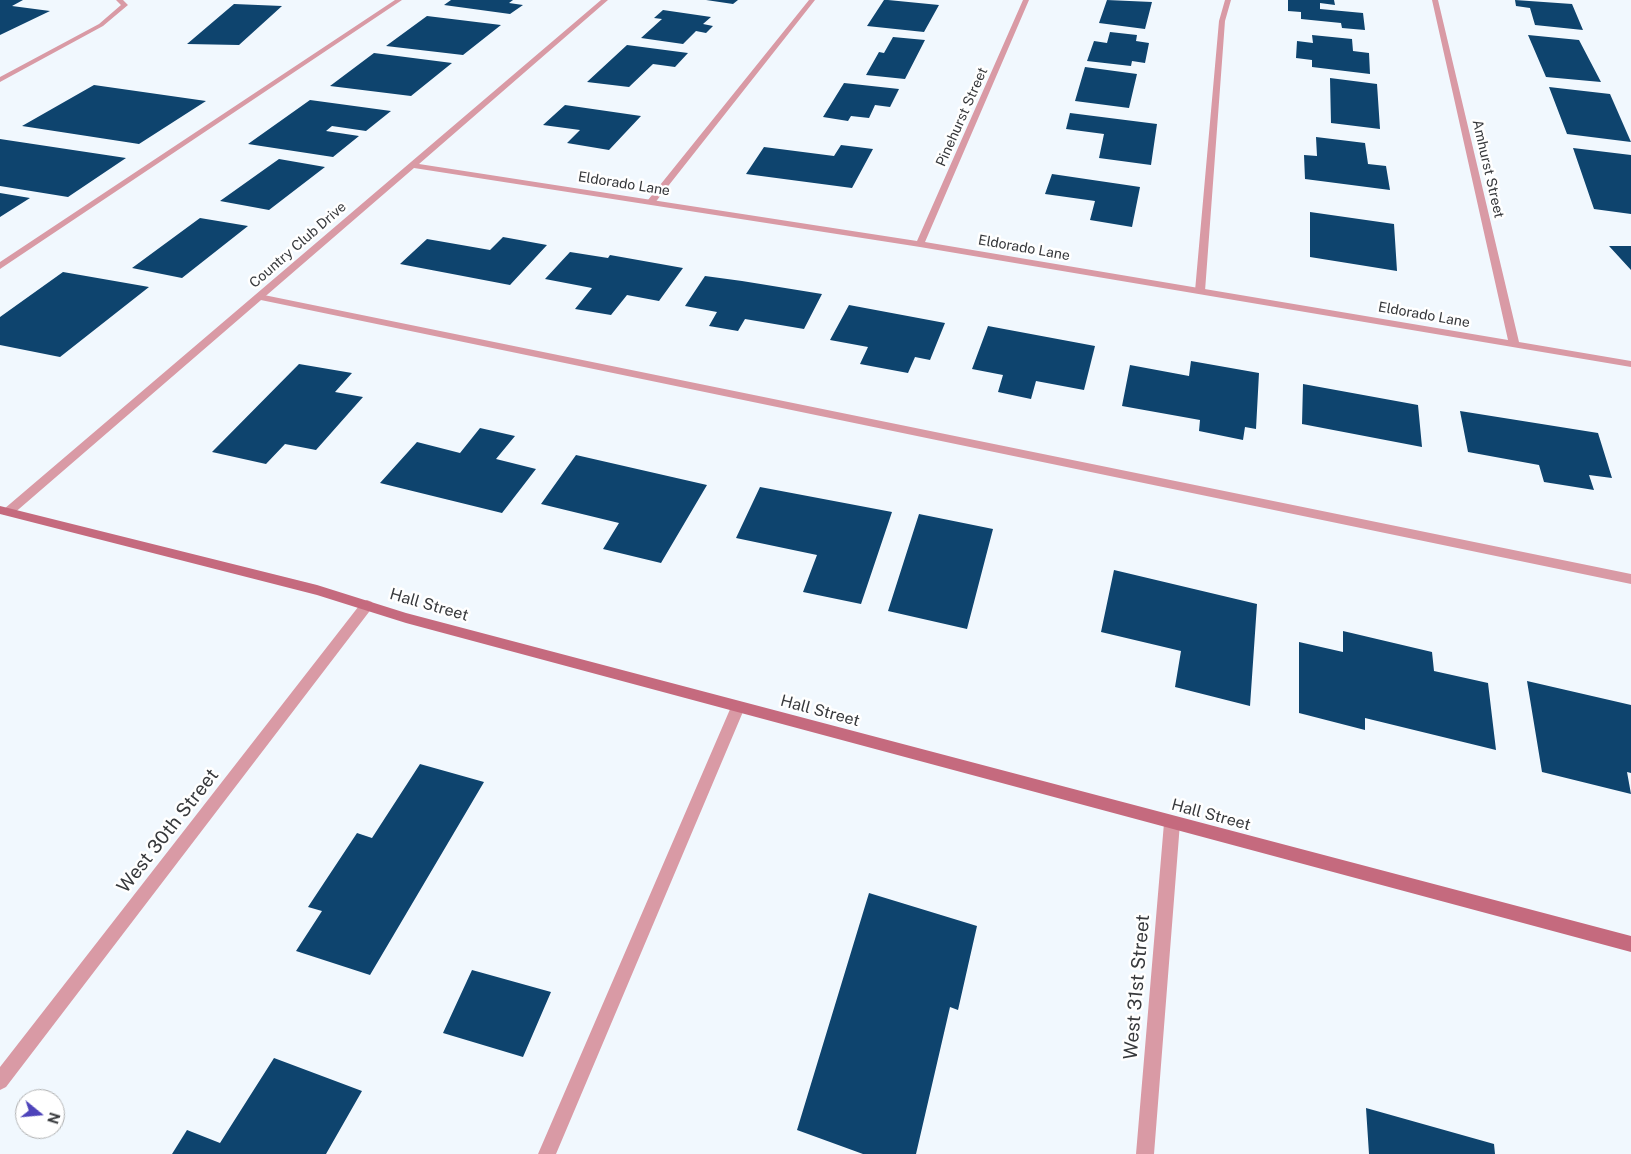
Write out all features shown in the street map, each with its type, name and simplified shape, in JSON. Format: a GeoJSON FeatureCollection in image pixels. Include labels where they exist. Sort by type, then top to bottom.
{"type":"FeatureCollection","features":[{"type":"Feature","properties":{"kind":"street"},"geometry":{"type":"LineString","coordinates":[[0,80],[101,25],[125,5],[119,0]]}},
{"type":"Feature","properties":{"kind":"street"},"geometry":{"type":"LineString","coordinates":[[0,266],[399,0]]}},
{"type":"Feature","properties":{"kind":"street","name":"Country Club Drive"},"geometry":{"type":"LineString","coordinates":[[4,511],[259,297],[605,0]]}},
{"type":"Feature","properties":{"kind":"street"},"geometry":{"type":"LineString","coordinates":[[651,202],[812,0]]}},
{"type":"Feature","properties":{"kind":"street","name":"Pinehurst Street"},"geometry":{"type":"LineString","coordinates":[[920,244],[1026,0]]}},
{"type":"Feature","properties":{"kind":"street"},"geometry":{"type":"LineString","coordinates":[[1200,291],[1222,21],[1228,0]]}},
{"type":"Feature","properties":{"kind":"street","name":"Amhurst Street"},"geometry":{"type":"LineString","coordinates":[[1435,0],[1514,344]]}},
{"type":"Feature","properties":{"kind":"street","name":"Eldorado Lane"},"geometry":{"type":"LineString","coordinates":[[412,165],[920,244],[1631,364]]}},
{"type":"Feature","properties":{"kind":"street"},"geometry":{"type":"LineString","coordinates":[[259,297],[1631,579]]}},
{"type":"Feature","properties":{"kind":"street","name":"Hall Street"},"geometry":{"type":"LineString","coordinates":[[4,511],[317,590],[738,707],[1631,944]]}},
{"type":"Feature","properties":{"kind":"street","name":"West 30th Street"},"geometry":{"type":"LineString","coordinates":[[0,1081],[367,605]]}},
{"type":"Feature","properties":{"kind":"street"},"geometry":{"type":"LineString","coordinates":[[547,1154],[738,707]]}},
{"type":"Feature","properties":{"kind":"street","name":"West 31st Street"},"geometry":{"type":"LineString","coordinates":[[1145,1154],[1172,823]]}},
{"type":"Feature","properties":{"kind":"building"},"geometry":{"type":"Polygon","coordinates":[[[0,0],[23,0],[12,6],[50,11],[0,35],[0,0]]]}},
{"type":"Feature","properties":{"kind":"building"},"geometry":{"type":"Polygon","coordinates":[[[451,0],[513,0],[509,3],[523,5],[510,14],[444,5],[451,0]]]}},
{"type":"Feature","properties":{"kind":"building"},"geometry":{"type":"Polygon","coordinates":[[[706,0],[738,0],[733,4],[706,0]]]}},
{"type":"Feature","properties":{"kind":"building"},"geometry":{"type":"Polygon","coordinates":[[[884,0],[939,5],[924,32],[867,26],[884,0]]]}},
{"type":"Feature","properties":{"kind":"building"},"geometry":{"type":"Polygon","coordinates":[[[1107,0],[1152,2],[1145,29],[1099,23],[1107,0]]]}},
{"type":"Feature","properties":{"kind":"building"},"geometry":{"type":"Polygon","coordinates":[[[1288,0],[1334,0],[1335,5],[1320,3],[1320,9],[1363,13],[1365,30],[1342,28],[1341,23],[1301,19],[1301,12],[1288,11],[1288,0]]]}},
{"type":"Feature","properties":{"kind":"building"},"geometry":{"type":"Polygon","coordinates":[[[1515,0],[1572,4],[1583,30],[1535,25],[1530,8],[1516,6],[1515,0]]]}},
{"type":"Feature","properties":{"kind":"building"},"geometry":{"type":"Polygon","coordinates":[[[234,4],[282,6],[239,45],[187,44],[234,4]]]}},
{"type":"Feature","properties":{"kind":"building"},"geometry":{"type":"Polygon","coordinates":[[[663,10],[711,17],[703,24],[713,26],[706,33],[696,31],[683,44],[641,38],[662,19],[654,18],[663,10]]]}},
{"type":"Feature","properties":{"kind":"building"},"geometry":{"type":"Polygon","coordinates":[[[427,16],[501,25],[463,55],[386,46],[427,16]]]}},
{"type":"Feature","properties":{"kind":"building"},"geometry":{"type":"Polygon","coordinates":[[[1110,32],[1137,35],[1136,41],[1149,43],[1145,63],[1132,61],[1131,66],[1087,61],[1094,41],[1107,43],[1110,32]]]}},
{"type":"Feature","properties":{"kind":"building"},"geometry":{"type":"Polygon","coordinates":[[[1312,35],[1352,39],[1353,51],[1369,53],[1370,74],[1312,67],[1312,60],[1296,58],[1297,41],[1313,43],[1312,35]]]}},
{"type":"Feature","properties":{"kind":"building"},"geometry":{"type":"Polygon","coordinates":[[[1528,35],[1579,40],[1601,82],[1546,77],[1528,35]]]}},
{"type":"Feature","properties":{"kind":"building"},"geometry":{"type":"Polygon","coordinates":[[[893,37],[925,40],[905,79],[866,75],[879,52],[884,53],[893,37]]]}},
{"type":"Feature","properties":{"kind":"building"},"geometry":{"type":"Polygon","coordinates":[[[627,45],[688,53],[675,67],[653,64],[629,87],[587,82],[627,45]]]}},
{"type":"Feature","properties":{"kind":"building"},"geometry":{"type":"Polygon","coordinates":[[[374,53],[452,63],[411,96],[330,86],[374,53]]]}},
{"type":"Feature","properties":{"kind":"building"},"geometry":{"type":"Polygon","coordinates":[[[1085,67],[1137,74],[1129,108],[1075,101],[1085,67]]]}},
{"type":"Feature","properties":{"kind":"building"},"geometry":{"type":"Polygon","coordinates":[[[1330,78],[1377,84],[1380,129],[1331,123],[1330,78]]]}},
{"type":"Feature","properties":{"kind":"building"},"geometry":{"type":"Polygon","coordinates":[[[844,83],[899,89],[890,107],[875,105],[869,118],[851,116],[848,121],[823,117],[844,83]]]}},
{"type":"Feature","properties":{"kind":"building"},"geometry":{"type":"Polygon","coordinates":[[[94,85],[206,101],[139,144],[22,126],[94,85]]]}},
{"type":"Feature","properties":{"kind":"building"},"geometry":{"type":"Polygon","coordinates":[[[1549,87],[1610,94],[1631,142],[1567,134],[1549,87]]]}},
{"type":"Feature","properties":{"kind":"building"},"geometry":{"type":"Polygon","coordinates":[[[310,100],[391,111],[366,131],[332,126],[326,131],[359,136],[333,157],[248,144],[310,100]]]}},
{"type":"Feature","properties":{"kind":"building"},"geometry":{"type":"Polygon","coordinates":[[[565,105],[641,116],[609,150],[567,143],[580,130],[543,125],[565,105]]]}},
{"type":"Feature","properties":{"kind":"building"},"geometry":{"type":"Polygon","coordinates":[[[1070,113],[1157,124],[1151,165],[1099,158],[1104,134],[1066,129],[1070,113]]]}},
{"type":"Feature","properties":{"kind":"building"},"geometry":{"type":"Polygon","coordinates":[[[1316,137],[1365,143],[1368,164],[1386,166],[1390,190],[1305,179],[1304,155],[1317,156],[1316,137]]]}},
{"type":"Feature","properties":{"kind":"building"},"geometry":{"type":"Polygon","coordinates":[[[0,139],[126,158],[68,197],[0,186],[0,139]]]}},
{"type":"Feature","properties":{"kind":"building"},"geometry":{"type":"Polygon","coordinates":[[[841,145],[873,149],[852,188],[746,174],[764,147],[834,156],[841,145]]]}},
{"type":"Feature","properties":{"kind":"building"},"geometry":{"type":"Polygon","coordinates":[[[1573,148],[1631,155],[1631,214],[1594,209],[1573,148]]]}},
{"type":"Feature","properties":{"kind":"building"},"geometry":{"type":"Polygon","coordinates":[[[279,159],[325,167],[269,210],[220,201],[279,159]]]}},
{"type":"Feature","properties":{"kind":"building"},"geometry":{"type":"Polygon","coordinates":[[[1052,174],[1140,187],[1132,227],[1090,220],[1095,201],[1045,194],[1052,174]]]}},
{"type":"Feature","properties":{"kind":"building"},"geometry":{"type":"Polygon","coordinates":[[[0,193],[30,198],[0,217],[0,193]]]}},
{"type":"Feature","properties":{"kind":"building"},"geometry":{"type":"Polygon","coordinates":[[[1310,212],[1394,224],[1397,271],[1310,257],[1310,212]]]}},
{"type":"Feature","properties":{"kind":"building"},"geometry":{"type":"Polygon","coordinates":[[[200,218],[248,226],[182,278],[132,268],[200,218]]]}},
{"type":"Feature","properties":{"kind":"building"},"geometry":{"type":"Polygon","coordinates":[[[503,237],[547,245],[510,285],[400,264],[427,239],[490,250],[503,237]]]}},
{"type":"Feature","properties":{"kind":"building"},"geometry":{"type":"Polygon","coordinates":[[[1609,246],[1631,246],[1631,270],[1609,246]]]}},
{"type":"Feature","properties":{"kind":"building"},"geometry":{"type":"Polygon","coordinates":[[[570,252],[608,258],[610,255],[683,268],[659,301],[627,295],[611,315],[575,309],[592,288],[545,279],[570,252]]]}},
{"type":"Feature","properties":{"kind":"building"},"geometry":{"type":"Polygon","coordinates":[[[63,272],[149,287],[60,357],[0,345],[0,317],[63,272]]]}},
{"type":"Feature","properties":{"kind":"building"},"geometry":{"type":"Polygon","coordinates":[[[705,276],[822,294],[804,329],[745,319],[738,331],[709,326],[717,312],[685,306],[705,276]]]}},
{"type":"Feature","properties":{"kind":"building"},"geometry":{"type":"Polygon","coordinates":[[[849,305],[945,323],[930,360],[915,357],[908,373],[860,364],[868,347],[830,340],[849,305]]]}},
{"type":"Feature","properties":{"kind":"building"},"geometry":{"type":"Polygon","coordinates":[[[988,326],[1095,346],[1084,390],[1036,381],[1031,399],[998,392],[1003,375],[972,369],[988,326]]]}},
{"type":"Feature","properties":{"kind":"building"},"geometry":{"type":"Polygon","coordinates":[[[1191,361],[1259,373],[1256,429],[1245,427],[1243,440],[1199,431],[1200,420],[1122,406],[1130,365],[1189,376],[1191,361]]]}},
{"type":"Feature","properties":{"kind":"building"},"geometry":{"type":"Polygon","coordinates":[[[299,364],[352,373],[335,392],[363,397],[316,450],[285,444],[266,464],[212,452],[299,364]]]}},
{"type":"Feature","properties":{"kind":"building"},"geometry":{"type":"Polygon","coordinates":[[[1303,384],[1418,405],[1422,447],[1302,424],[1303,384]]]}},
{"type":"Feature","properties":{"kind":"building"},"geometry":{"type":"Polygon","coordinates":[[[1460,411],[1598,433],[1612,478],[1589,475],[1594,490],[1544,482],[1539,465],[1468,452],[1460,411]]]}},
{"type":"Feature","properties":{"kind":"building"},"geometry":{"type":"Polygon","coordinates":[[[480,428],[515,436],[496,459],[536,469],[502,513],[380,483],[417,442],[460,453],[480,428]]]}},
{"type":"Feature","properties":{"kind":"building"},"geometry":{"type":"Polygon","coordinates":[[[576,455],[707,485],[661,563],[603,549],[619,523],[541,504],[576,455]]]}},
{"type":"Feature","properties":{"kind":"building"},"geometry":{"type":"Polygon","coordinates":[[[760,487],[892,512],[861,604],[803,592],[817,555],[736,538],[760,487]]]}},
{"type":"Feature","properties":{"kind":"building"},"geometry":{"type":"Polygon","coordinates":[[[919,514],[993,529],[967,629],[888,611],[919,514]]]}},
{"type":"Feature","properties":{"kind":"building"},"geometry":{"type":"Polygon","coordinates":[[[1114,570],[1257,604],[1250,706],[1175,687],[1181,651],[1101,632],[1114,570]]]}},
{"type":"Feature","properties":{"kind":"building"},"geometry":{"type":"Polygon","coordinates":[[[1343,631],[1432,652],[1434,671],[1488,683],[1496,750],[1365,718],[1365,730],[1299,713],[1299,642],[1343,652],[1343,631]]]}},
{"type":"Feature","properties":{"kind":"building"},"geometry":{"type":"Polygon","coordinates":[[[1527,681],[1631,705],[1631,773],[1627,772],[1631,794],[1542,772],[1527,681]]]}},
{"type":"Feature","properties":{"kind":"building"},"geometry":{"type":"Polygon","coordinates":[[[420,764],[484,782],[370,975],[296,951],[322,911],[308,907],[357,833],[372,838],[420,764]]]}},
{"type":"Feature","properties":{"kind":"building"},"geometry":{"type":"Polygon","coordinates":[[[869,893],[977,926],[958,1010],[950,1007],[916,1154],[863,1154],[797,1130],[869,893]]]}},
{"type":"Feature","properties":{"kind":"building"},"geometry":{"type":"Polygon","coordinates":[[[472,970],[551,992],[523,1057],[443,1033],[472,970]]]}},
{"type":"Feature","properties":{"kind":"building"},"geometry":{"type":"Polygon","coordinates":[[[274,1058],[362,1091],[326,1154],[172,1154],[187,1130],[220,1143],[274,1058]]]}},
{"type":"Feature","properties":{"kind":"building"},"geometry":{"type":"Polygon","coordinates":[[[1366,1108],[1494,1144],[1495,1154],[1369,1154],[1366,1108]]]}}]}
